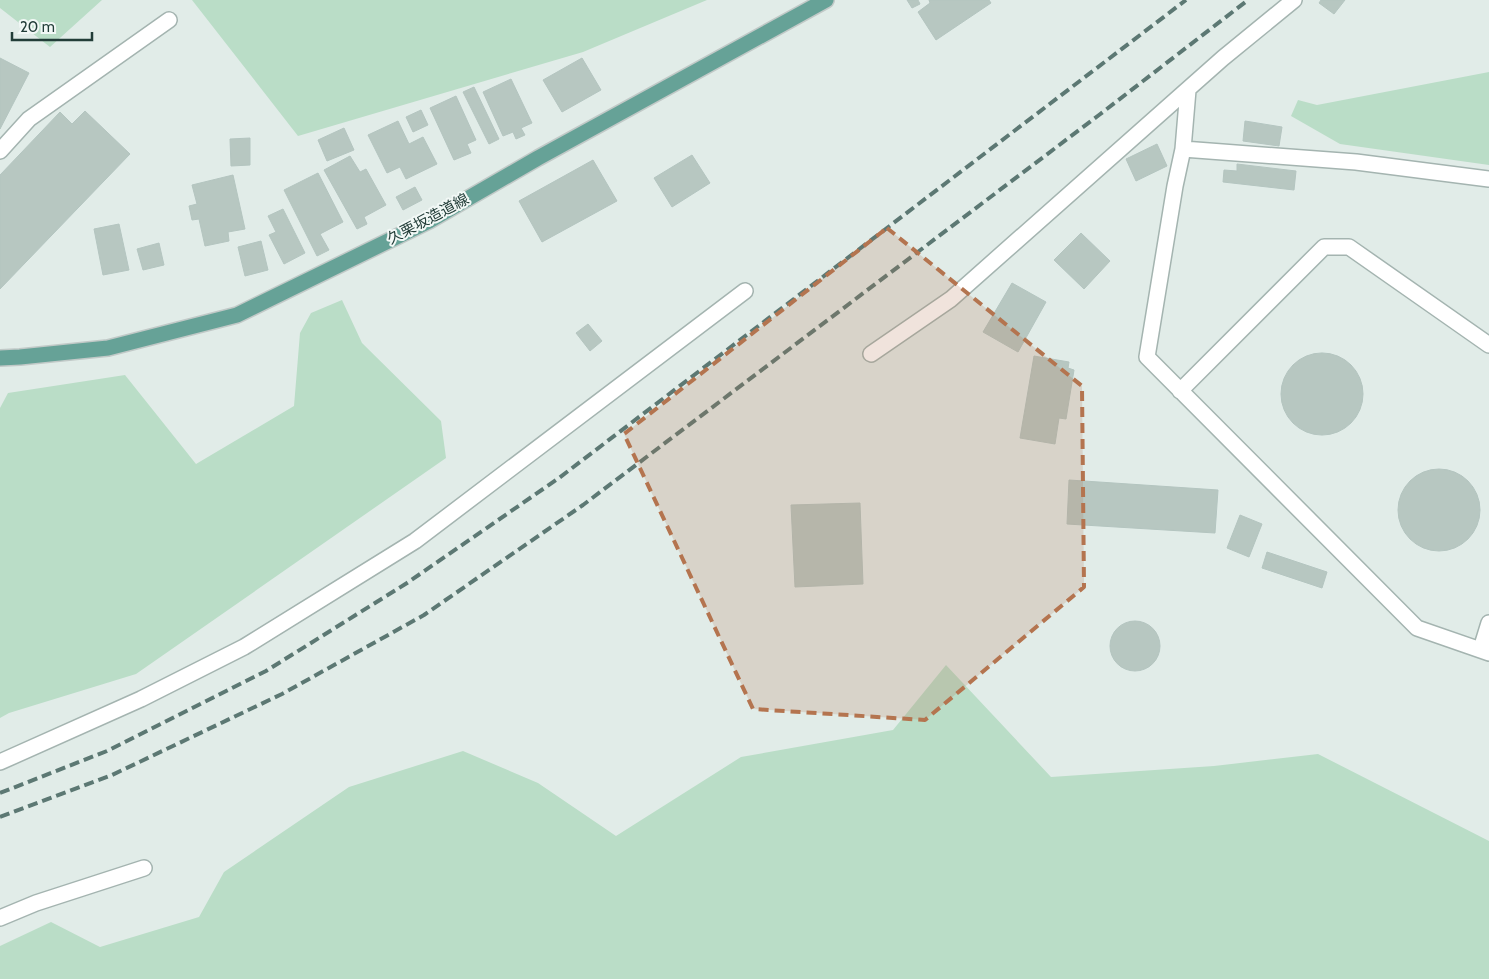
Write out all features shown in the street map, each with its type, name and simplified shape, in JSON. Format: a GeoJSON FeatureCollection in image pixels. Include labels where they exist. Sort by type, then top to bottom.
{"type":"FeatureCollection","features":[{"type":"Feature","properties":{"kind":"main road","name":"久栗坂造道線"},"geometry":{"type":"LineString","coordinates":[[0,358],[108,348],[237,315],[429,221],[538,158],[826,0]]}},
{"type":"Feature","properties":{"kind":"street"},"geometry":{"type":"LineString","coordinates":[[871,354],[951,299],[1223,58],[1294,0]]}},
{"type":"Feature","properties":{"kind":"street"},"geometry":{"type":"LineString","coordinates":[[0,151],[29,119],[169,20]]}},
{"type":"Feature","properties":{"kind":"street"},"geometry":{"type":"LineString","coordinates":[[1188,90],[1184,149],[1175,186],[1146,357],[1417,628],[1485,651],[1489,623]]}},
{"type":"Feature","properties":{"kind":"street"},"geometry":{"type":"LineString","coordinates":[[1184,149],[1356,162],[1489,179]]}},
{"type":"Feature","properties":{"kind":"street"},"geometry":{"type":"LineString","coordinates":[[1180,391],[1324,247],[1349,247],[1489,345]]}},
{"type":"Feature","properties":{"kind":"street"},"geometry":{"type":"LineString","coordinates":[[0,762],[141,699],[244,647],[415,541],[745,291]]}},
{"type":"Feature","properties":{"kind":"street"},"geometry":{"type":"LineString","coordinates":[[0,918],[144,868]]}},
{"type":"Feature","properties":{"kind":"highlighted area"},"geometry":{"type":"Polygon","coordinates":[[[887,228],[1082,386],[1084,587],[925,720],[753,709],[624,434],[887,228]]]}},
{"type":"Feature","properties":{"kind":"green space"},"geometry":{"type":"Polygon","coordinates":[[[0,0],[102,0],[50,47],[0,8],[0,0]]]}},
{"type":"Feature","properties":{"kind":"green space"},"geometry":{"type":"Polygon","coordinates":[[[192,0],[707,0],[583,52],[298,136],[192,0]]]}},
{"type":"Feature","properties":{"kind":"green space"},"geometry":{"type":"Polygon","coordinates":[[[1489,72],[1489,165],[1340,144],[1291,116],[1298,100],[1317,105],[1489,72]]]}},
{"type":"Feature","properties":{"kind":"green space"},"geometry":{"type":"Polygon","coordinates":[[[342,300],[362,343],[441,421],[446,458],[136,674],[9,713],[0,718],[0,408],[8,393],[125,375],[196,464],[294,406],[300,333],[311,313],[342,300]]]}},
{"type":"Feature","properties":{"kind":"green space"},"geometry":{"type":"Polygon","coordinates":[[[946,665],[1051,777],[1214,766],[1318,754],[1489,841],[1489,979],[0,979],[0,946],[51,922],[100,947],[199,917],[224,872],[349,787],[463,751],[538,783],[616,836],[741,757],[893,730],[946,665]]]}},
{"type":"Feature","properties":{"kind":"building"},"geometry":{"type":"Polygon","coordinates":[[[907,0],[918,0],[920,4],[912,8],[907,0]]]}},
{"type":"Feature","properties":{"kind":"building"},"geometry":{"type":"Polygon","coordinates":[[[929,0],[989,0],[991,3],[936,40],[918,12],[930,3],[929,0]]]}},
{"type":"Feature","properties":{"kind":"building"},"geometry":{"type":"Polygon","coordinates":[[[1321,0],[1345,0],[1334,14],[1319,3],[1321,0]]]}},
{"type":"Feature","properties":{"kind":"building"},"geometry":{"type":"Polygon","coordinates":[[[0,58],[29,73],[0,129],[0,58]]]}},
{"type":"Feature","properties":{"kind":"building"},"geometry":{"type":"Polygon","coordinates":[[[582,58],[601,90],[562,112],[543,80],[582,58]]]}},
{"type":"Feature","properties":{"kind":"building"},"geometry":{"type":"Polygon","coordinates":[[[511,79],[532,123],[521,128],[525,135],[516,139],[513,132],[503,136],[483,92],[511,79]]]}},
{"type":"Feature","properties":{"kind":"building"},"geometry":{"type":"Polygon","coordinates":[[[474,87],[499,139],[489,144],[463,92],[474,87]]]}},
{"type":"Feature","properties":{"kind":"building"},"geometry":{"type":"Polygon","coordinates":[[[456,96],[476,140],[467,144],[471,153],[454,160],[430,108],[456,96]]]}},
{"type":"Feature","properties":{"kind":"building"},"geometry":{"type":"Polygon","coordinates":[[[421,110],[428,125],[413,132],[406,117],[421,110]]]}},
{"type":"Feature","properties":{"kind":"building"},"geometry":{"type":"Polygon","coordinates":[[[85,111],[130,154],[0,289],[0,175],[60,112],[72,124],[85,111]]]}},
{"type":"Feature","properties":{"kind":"building"},"geometry":{"type":"Polygon","coordinates":[[[398,121],[409,144],[423,137],[437,164],[406,179],[400,167],[387,173],[368,135],[398,121]]]}},
{"type":"Feature","properties":{"kind":"building"},"geometry":{"type":"Polygon","coordinates":[[[1245,121],[1282,127],[1279,146],[1243,141],[1245,121]]]}},
{"type":"Feature","properties":{"kind":"building"},"geometry":{"type":"Polygon","coordinates":[[[344,128],[354,150],[327,161],[318,140],[344,128]]]}},
{"type":"Feature","properties":{"kind":"building"},"geometry":{"type":"Polygon","coordinates":[[[250,138],[250,165],[231,166],[230,139],[250,138]]]}},
{"type":"Feature","properties":{"kind":"building"},"geometry":{"type":"Polygon","coordinates":[[[1157,144],[1167,166],[1136,181],[1126,159],[1157,144]]]}},
{"type":"Feature","properties":{"kind":"building"},"geometry":{"type":"Polygon","coordinates":[[[692,155],[710,183],[672,207],[654,178],[692,155]]]}},
{"type":"Feature","properties":{"kind":"building"},"geometry":{"type":"Polygon","coordinates":[[[350,156],[360,172],[366,169],[386,205],[364,217],[367,224],[357,229],[324,170],[350,156]]]}},
{"type":"Feature","properties":{"kind":"building"},"geometry":{"type":"Polygon","coordinates":[[[593,160],[617,201],[542,242],[519,201],[593,160]]]}},
{"type":"Feature","properties":{"kind":"building"},"geometry":{"type":"Polygon","coordinates":[[[1237,164],[1296,171],[1294,190],[1223,182],[1224,170],[1237,171],[1237,164]]]}},
{"type":"Feature","properties":{"kind":"building"},"geometry":{"type":"Polygon","coordinates":[[[318,173],[343,222],[320,234],[329,250],[317,256],[284,190],[318,173]]]}},
{"type":"Feature","properties":{"kind":"building"},"geometry":{"type":"Polygon","coordinates":[[[233,175],[245,229],[228,232],[229,241],[205,246],[199,219],[192,220],[189,206],[197,204],[192,185],[233,175]]]}},
{"type":"Feature","properties":{"kind":"building"},"geometry":{"type":"Polygon","coordinates":[[[415,187],[422,200],[403,210],[396,197],[415,187]]]}},
{"type":"Feature","properties":{"kind":"building"},"geometry":{"type":"Polygon","coordinates":[[[283,209],[305,253],[284,264],[269,235],[276,232],[268,216],[283,209]]]}},
{"type":"Feature","properties":{"kind":"building"},"geometry":{"type":"Polygon","coordinates":[[[119,224],[129,270],[103,275],[94,229],[119,224]]]}},
{"type":"Feature","properties":{"kind":"building"},"geometry":{"type":"Polygon","coordinates":[[[1081,233],[1110,261],[1084,289],[1054,260],[1081,233]]]}},
{"type":"Feature","properties":{"kind":"building"},"geometry":{"type":"Polygon","coordinates":[[[261,241],[268,270],[245,276],[238,247],[261,241]]]}},
{"type":"Feature","properties":{"kind":"building"},"geometry":{"type":"Polygon","coordinates":[[[159,243],[164,265],[143,270],[137,249],[159,243]]]}},
{"type":"Feature","properties":{"kind":"building"},"geometry":{"type":"Polygon","coordinates":[[[1012,283],[1046,302],[1018,352],[983,332],[1012,283]]]}},
{"type":"Feature","properties":{"kind":"building"},"geometry":{"type":"Polygon","coordinates":[[[588,324],[602,341],[590,351],[576,333],[588,324]]]}},
{"type":"Feature","properties":{"kind":"building"},"geometry":{"type":"Polygon","coordinates":[[[1322,353],[1338,357],[1351,365],[1359,378],[1363,394],[1359,410],[1351,423],[1338,431],[1322,435],[1306,431],[1293,423],[1285,410],[1281,394],[1285,378],[1293,365],[1306,357],[1322,353]]]}},
{"type":"Feature","properties":{"kind":"building"},"geometry":{"type":"Polygon","coordinates":[[[1034,356],[1069,362],[1068,368],[1074,370],[1066,419],[1059,418],[1055,444],[1020,438],[1034,356]]]}},
{"type":"Feature","properties":{"kind":"building"},"geometry":{"type":"Polygon","coordinates":[[[1439,469],[1455,473],[1468,481],[1476,494],[1480,510],[1476,526],[1468,539],[1455,547],[1439,551],[1423,547],[1410,539],[1402,526],[1398,510],[1402,494],[1410,481],[1423,473],[1439,469]]]}},
{"type":"Feature","properties":{"kind":"building"},"geometry":{"type":"Polygon","coordinates":[[[1069,480],[1218,490],[1215,533],[1067,524],[1069,480]]]}},
{"type":"Feature","properties":{"kind":"building"},"geometry":{"type":"Polygon","coordinates":[[[860,503],[863,584],[795,587],[791,505],[860,503]]]}},
{"type":"Feature","properties":{"kind":"building"},"geometry":{"type":"Polygon","coordinates":[[[1240,515],[1262,524],[1249,557],[1227,548],[1240,515]]]}},
{"type":"Feature","properties":{"kind":"building"},"geometry":{"type":"Polygon","coordinates":[[[1267,552],[1327,572],[1322,588],[1262,568],[1267,552]]]}},
{"type":"Feature","properties":{"kind":"building"},"geometry":{"type":"Polygon","coordinates":[[[1130,621],[1140,621],[1153,628],[1160,641],[1160,651],[1153,664],[1140,671],[1130,671],[1121,667],[1114,660],[1110,651],[1110,641],[1114,632],[1121,625],[1130,621]]]}},
{"type":"Feature","properties":{"kind":"railway"},"geometry":{"type":"LineString","coordinates":[[0,793],[107,751],[266,671],[407,583],[559,478],[1186,0]]}},
{"type":"Feature","properties":{"kind":"railway"},"geometry":{"type":"LineString","coordinates":[[0,817],[112,775],[282,694],[424,615],[583,505],[1248,0]]}}]}
